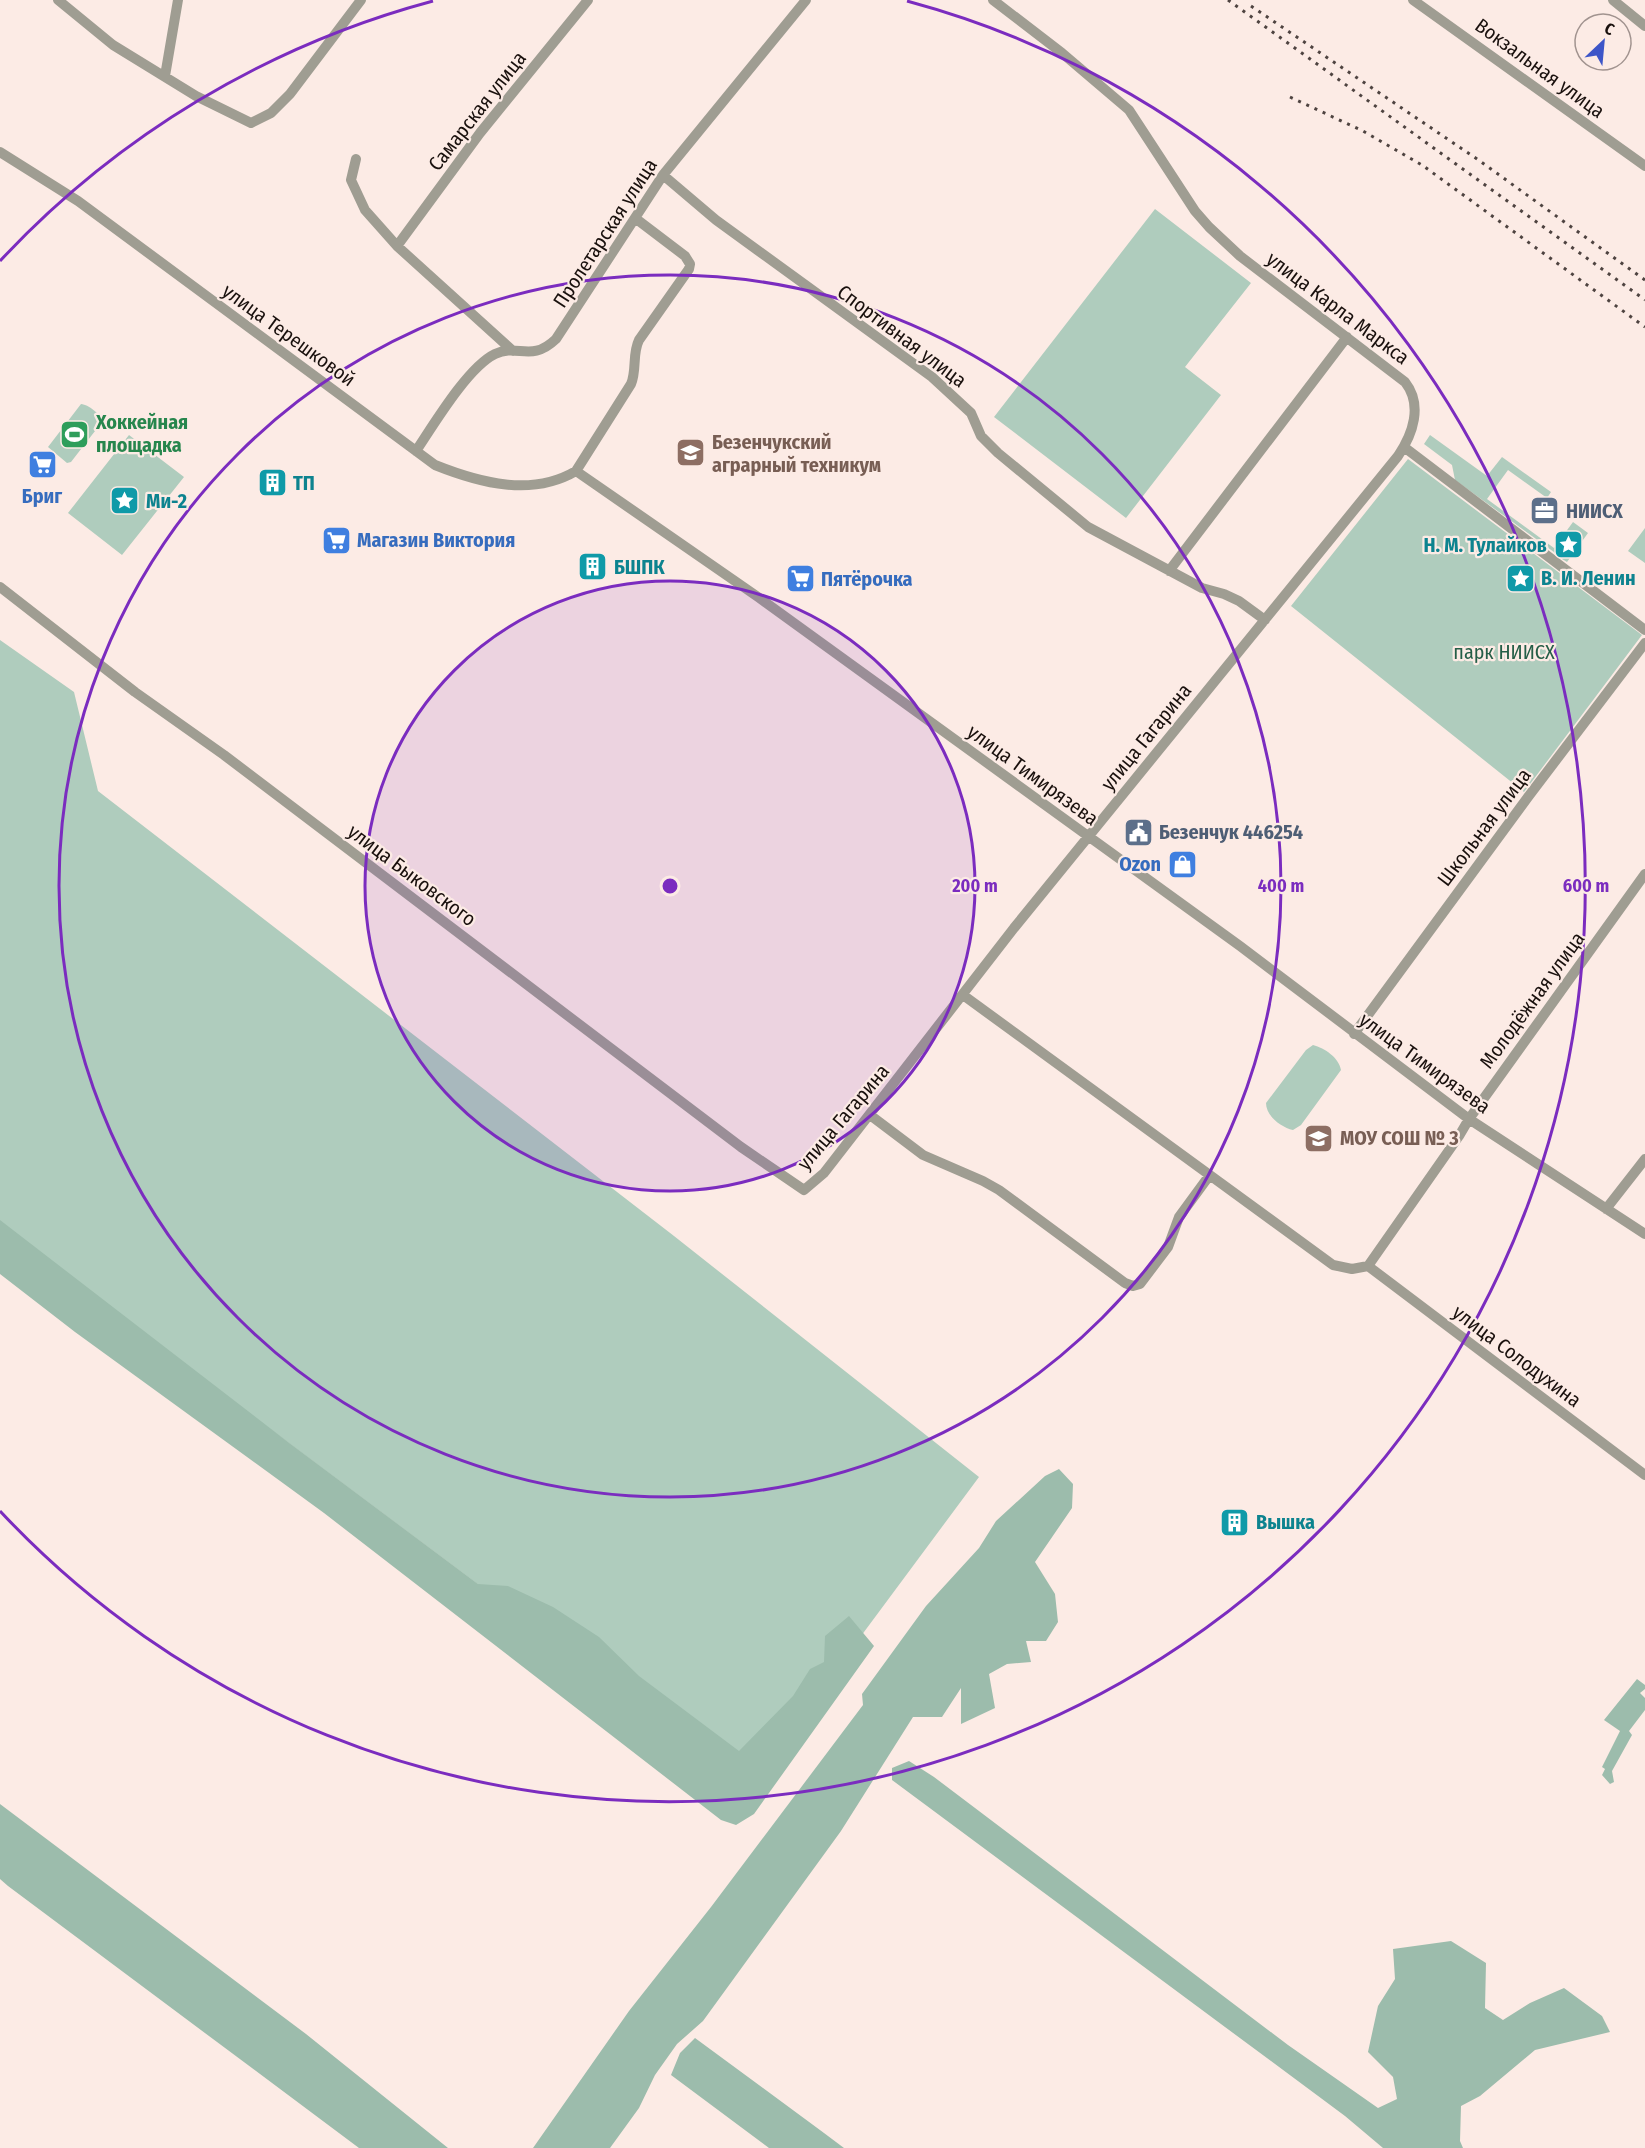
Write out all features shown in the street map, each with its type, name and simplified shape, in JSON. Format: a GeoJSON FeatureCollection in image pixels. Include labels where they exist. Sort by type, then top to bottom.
{"type":"FeatureCollection","features":[{"type":"Feature","properties":{"kind":"street"},"geometry":{"type":"LineString","coordinates":[[58,0],[113,45],[196,96],[251,123],[271,113],[290,94],[361,0]]}},
{"type":"Feature","properties":{"kind":"street"},"geometry":{"type":"LineString","coordinates":[[165,76],[178,0]]}},
{"type":"Feature","properties":{"kind":"street","name":"Самарская улица"},"geometry":{"type":"LineString","coordinates":[[397,246],[480,133],[588,0]]}},
{"type":"Feature","properties":{"kind":"street","name":"Пролетарская улица"},"geometry":{"type":"LineString","coordinates":[[416,451],[477,368],[497,353],[534,352],[544,349],[556,339],[663,175],[806,0]]}},
{"type":"Feature","properties":{"kind":"street","name":"улица Карла Маркса"},"geometry":{"type":"LineString","coordinates":[[993,0],[1062,53],[1129,110],[1195,211],[1209,228],[1240,256],[1400,377],[1410,388],[1414,401],[1411,435],[1404,447]]}},
{"type":"Feature","properties":{"kind":"street","name":"Вокзальная улица"},"geometry":{"type":"LineString","coordinates":[[1413,0],[1645,166]]}},
{"type":"Feature","properties":{"kind":"street"},"geometry":{"type":"LineString","coordinates":[[1613,0],[1645,26]]}},
{"type":"Feature","properties":{"kind":"street","name":"улица Терешковой"},"geometry":{"type":"LineString","coordinates":[[0,152],[78,201],[435,465],[478,480],[508,485],[544,485],[576,471]]}},
{"type":"Feature","properties":{"kind":"street"},"geometry":{"type":"LineString","coordinates":[[356,159],[351,180],[365,210],[397,246],[513,351]]}},
{"type":"Feature","properties":{"kind":"street","name":"Спортивная улица"},"geometry":{"type":"LineString","coordinates":[[663,175],[716,220],[932,377],[971,413],[981,436],[998,453],[1088,527],[1202,588],[1239,601],[1265,620]]}},
{"type":"Feature","properties":{"kind":"street"},"geometry":{"type":"LineString","coordinates":[[576,471],[631,384],[635,351],[639,340],[689,269],[690,264],[685,256],[635,218]]}},
{"type":"Feature","properties":{"kind":"street"},"geometry":{"type":"LineString","coordinates":[[1169,571],[1347,337]]}},
{"type":"Feature","properties":{"kind":"street"},"geometry":{"type":"LineString","coordinates":[[1404,447],[1645,630]]}},
{"type":"Feature","properties":{"kind":"street","name":"улица Гагарина"},"geometry":{"type":"LineString","coordinates":[[804,1190],[824,1173],[1088,837],[1404,447]]}},
{"type":"Feature","properties":{"kind":"street","name":"улица Тимирязева"},"geometry":{"type":"LineString","coordinates":[[576,471],[758,597],[1240,946],[1469,1119],[1645,1233]]}},
{"type":"Feature","properties":{"kind":"street","name":"улица Быковского"},"geometry":{"type":"LineString","coordinates":[[0,587],[135,692],[224,755],[741,1147],[804,1190]]}},
{"type":"Feature","properties":{"kind":"street","name":"Школьная улица"},"geometry":{"type":"LineString","coordinates":[[1354,1034],[1645,643]]}},
{"type":"Feature","properties":{"kind":"street","name":"Молодёжная улица"},"geometry":{"type":"LineString","coordinates":[[1368,1266],[1469,1119],[1645,874]]}},
{"type":"Feature","properties":{"kind":"street"},"geometry":{"type":"LineString","coordinates":[[963,995],[1333,1265],[1353,1269],[1368,1266]]}},
{"type":"Feature","properties":{"kind":"street"},"geometry":{"type":"LineString","coordinates":[[870,1115],[923,1155],[999,1190],[1125,1283],[1133,1286],[1140,1284],[1168,1247],[1179,1217],[1209,1176]]}},
{"type":"Feature","properties":{"kind":"street"},"geometry":{"type":"LineString","coordinates":[[1606,1209],[1645,1159]]}},
{"type":"Feature","properties":{"kind":"street","name":"улица Солодухина"},"geometry":{"type":"LineString","coordinates":[[1368,1266],[1645,1475]]}},
{"type":"Feature","properties":{"kind":"green space"},"geometry":{"type":"Polygon","coordinates":[[[1155,209],[1251,283],[1185,367],[1221,395],[1126,518],[994,417],[1155,209]]]}},
{"type":"Feature","properties":{"kind":"green space","name":"Хоккейная площадка"},"geometry":{"type":"Polygon","coordinates":[[[81,404],[94,410],[102,422],[71,462],[67,463],[48,447],[81,404]]]}},
{"type":"Feature","properties":{"kind":"green space"},"geometry":{"type":"Polygon","coordinates":[[[129,435],[184,477],[122,555],[68,513],[129,435]]]}},
{"type":"Feature","properties":{"kind":"green space"},"geometry":{"type":"Polygon","coordinates":[[[1430,435],[1487,476],[1502,457],[1551,492],[1547,498],[1508,470],[1487,499],[1554,548],[1573,522],[1588,533],[1567,562],[1562,559],[1572,544],[1567,541],[1558,555],[1455,480],[1452,465],[1424,444],[1430,435]]]}},
{"type":"Feature","properties":{"kind":"green space","name":"парк НИИСХ"},"geometry":{"type":"Polygon","coordinates":[[[1408,459],[1642,635],[1524,792],[1291,606],[1408,459]]]}},
{"type":"Feature","properties":{"kind":"green space"},"geometry":{"type":"Polygon","coordinates":[[[1645,528],[1645,563],[1628,551],[1645,528]]]}},
{"type":"Feature","properties":{"kind":"green space"},"geometry":{"type":"Polygon","coordinates":[[[0,640],[74,692],[98,791],[674,1236],[979,1477],[749,1787],[0,1227],[0,640]]]}},
{"type":"Feature","properties":{"kind":"green space"},"geometry":{"type":"Polygon","coordinates":[[[1313,1045],[1331,1054],[1341,1070],[1301,1125],[1293,1130],[1275,1120],[1266,1103],[1306,1050],[1313,1045]]]}},
{"type":"Feature","properties":{"kind":"green space"},"geometry":{"type":"Polygon","coordinates":[[[0,1220],[288,1442],[478,1584],[508,1586],[553,1607],[599,1637],[639,1676],[739,1751],[793,1696],[810,1669],[824,1662],[825,1636],[849,1616],[874,1646],[754,1814],[736,1825],[721,1820],[324,1513],[75,1332],[0,1274],[0,1220]]]}},
{"type":"Feature","properties":{"kind":"green space"},"geometry":{"type":"Polygon","coordinates":[[[1059,1469],[1073,1484],[1072,1508],[1035,1562],[1055,1594],[1058,1622],[1046,1641],[1026,1641],[1031,1662],[1007,1664],[989,1674],[995,1708],[961,1724],[961,1688],[942,1717],[913,1717],[841,1831],[703,2021],[677,2044],[655,2075],[639,2108],[610,2148],[533,2148],[629,2011],[711,1907],[863,1705],[862,1694],[926,1606],[979,1548],[996,1521],[1045,1476],[1059,1469]]]}},
{"type":"Feature","properties":{"kind":"green space"},"geometry":{"type":"Polygon","coordinates":[[[1637,1679],[1645,1685],[1645,1689],[1640,1693],[1645,1698],[1645,1710],[1629,1731],[1632,1735],[1612,1771],[1614,1782],[1610,1784],[1602,1775],[1605,1769],[1602,1767],[1620,1731],[1604,1720],[1637,1679]]]}},
{"type":"Feature","properties":{"kind":"green space"},"geometry":{"type":"Polygon","coordinates":[[[909,1761],[934,1777],[1288,2045],[1378,2108],[1397,2099],[1393,2077],[1368,2052],[1378,2006],[1395,1979],[1393,1949],[1451,1941],[1486,1963],[1485,2008],[1503,2020],[1530,2003],[1564,1988],[1602,2016],[1610,2032],[1535,2050],[1480,2096],[1461,2106],[1460,2141],[1463,2148],[1383,2148],[1345,2116],[892,1780],[892,1768],[909,1761]]]}},
{"type":"Feature","properties":{"kind":"green space"},"geometry":{"type":"Polygon","coordinates":[[[0,1804],[306,2034],[448,2148],[359,2148],[8,1886],[0,1879],[0,1804]]]}},
{"type":"Feature","properties":{"kind":"green space"},"geometry":{"type":"Polygon","coordinates":[[[695,2038],[844,2148],[769,2148],[671,2075],[680,2053],[695,2038]]]}},
{"type":"Feature","properties":{"kind":"railway"},"geometry":{"type":"LineString","coordinates":[[1228,0],[1645,300]]}},
{"type":"Feature","properties":{"kind":"railway"},"geometry":{"type":"LineString","coordinates":[[1251,6],[1477,159],[1645,280]]}},
{"type":"Feature","properties":{"kind":"railway"},"geometry":{"type":"LineString","coordinates":[[1290,97],[1363,131],[1422,165],[1645,327]]}},
{"type":"Feature","properties":{"kind":"place","name":"Хоккейная площадка"},"geometry":{"type":"Point","coordinates":[75,434]}},
{"type":"Feature","properties":{"kind":"place","name":"Безенчукский аграрный техникум"},"geometry":{"type":"Point","coordinates":[691,453]}},
{"type":"Feature","properties":{"kind":"place","name":"Бриг"},"geometry":{"type":"Point","coordinates":[42,465]}},
{"type":"Feature","properties":{"kind":"place","name":"ТП"},"geometry":{"type":"Point","coordinates":[272,483]}},
{"type":"Feature","properties":{"kind":"place","name":"Ми-2"},"geometry":{"type":"Point","coordinates":[125,501]}},
{"type":"Feature","properties":{"kind":"place","name":"НИИСХ"},"geometry":{"type":"Point","coordinates":[1545,511]}},
{"type":"Feature","properties":{"kind":"place","name":"Магазин Виктория"},"geometry":{"type":"Point","coordinates":[336,540]}},
{"type":"Feature","properties":{"kind":"place","name":"Н. М. Тулайков"},"geometry":{"type":"Point","coordinates":[1568,545]}},
{"type":"Feature","properties":{"kind":"place","name":"БШПК"},"geometry":{"type":"Point","coordinates":[593,567]}},
{"type":"Feature","properties":{"kind":"place","name":"В. И. Ленин"},"geometry":{"type":"Point","coordinates":[1520,578]}},
{"type":"Feature","properties":{"kind":"place","name":"Пятёрочка"},"geometry":{"type":"Point","coordinates":[800,579]}},
{"type":"Feature","properties":{"kind":"place","name":"Безенчук 446254"},"geometry":{"type":"Point","coordinates":[1138,832]}},
{"type":"Feature","properties":{"kind":"place","name":"Ozon"},"geometry":{"type":"Point","coordinates":[1182,864]}},
{"type":"Feature","properties":{"kind":"place","name":"МОУ СОШ № 3"},"geometry":{"type":"Point","coordinates":[1319,1138]}},
{"type":"Feature","properties":{"kind":"place","name":"Вышка"},"geometry":{"type":"Point","coordinates":[1235,1522]}}]}
